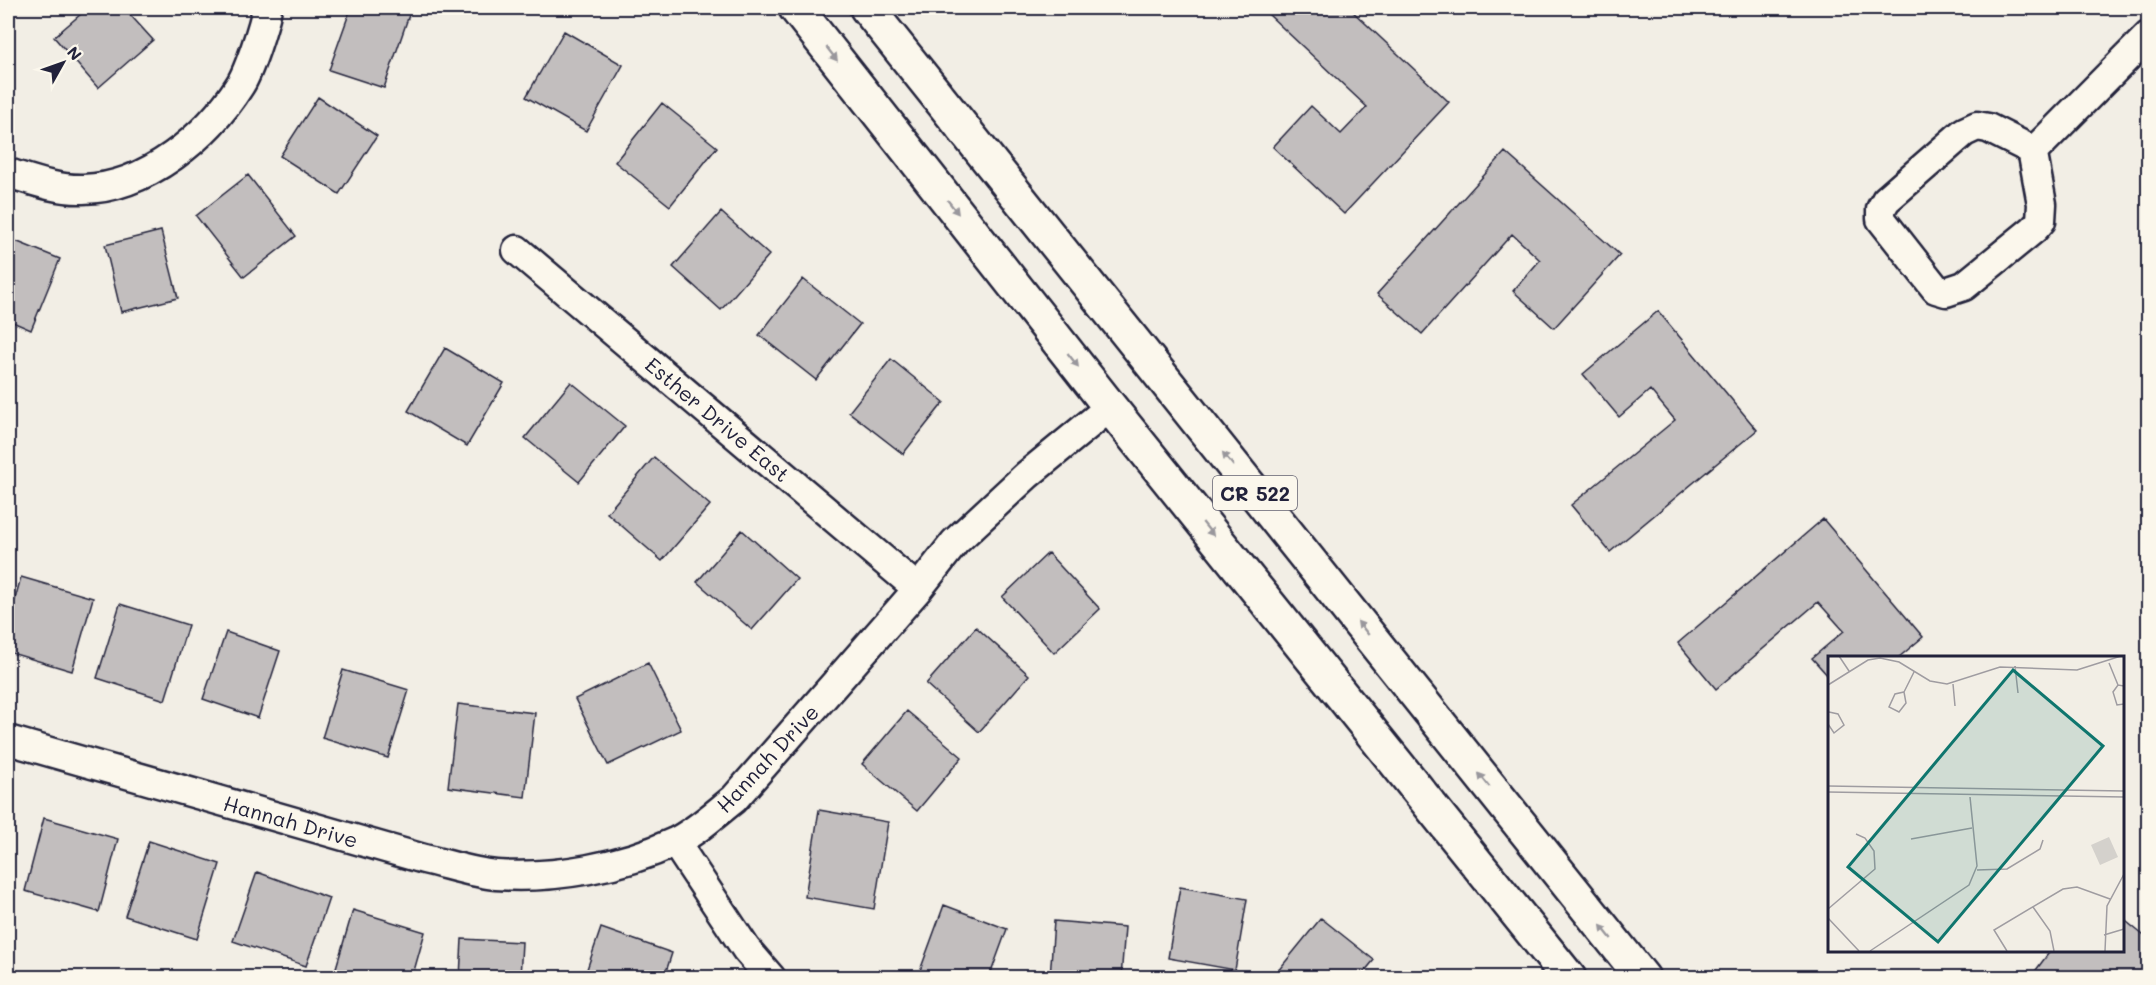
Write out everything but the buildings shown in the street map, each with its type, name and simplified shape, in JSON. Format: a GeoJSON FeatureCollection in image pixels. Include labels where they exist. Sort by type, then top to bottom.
{"type":"FeatureCollection","features":[{"type":"Feature","properties":{"kind":"main road","name":"CR 522"},"geometry":{"type":"LineString","coordinates":[[796,8],[1110,407],[1569,978]]}},
{"type":"Feature","properties":{"kind":"main road","name":"CR 522"},"geometry":{"type":"LineString","coordinates":[[867,8],[1643,978]]}},
{"type":"Feature","properties":{"kind":"street"},"geometry":{"type":"LineString","coordinates":[[8,173],[38,183],[83,189],[131,181],[164,163],[202,134],[241,84],[267,8]]}},
{"type":"Feature","properties":{"kind":"street"},"geometry":{"type":"LineString","coordinates":[[2034,151],[1988,128],[1977,126],[1964,132],[1886,200],[1881,209],[1881,219],[1936,289],[1946,292],[1964,286],[2041,222],[2042,204],[2034,151],[2148,36]]}},
{"type":"Feature","properties":{"kind":"street","name":"Esther Drive East"},"geometry":{"type":"LineString","coordinates":[[517,250],[918,589]]}},
{"type":"Feature","properties":{"kind":"street","name":"Hannah Drive"},"geometry":{"type":"LineString","coordinates":[[8,740],[424,859],[494,875],[540,876],[625,862],[675,842],[700,827],[734,799],[918,589],[955,542],[1027,475],[1110,407]]}},
{"type":"Feature","properties":{"kind":"street"},"geometry":{"type":"LineString","coordinates":[[675,842],[746,949],[771,978]]}}]}
